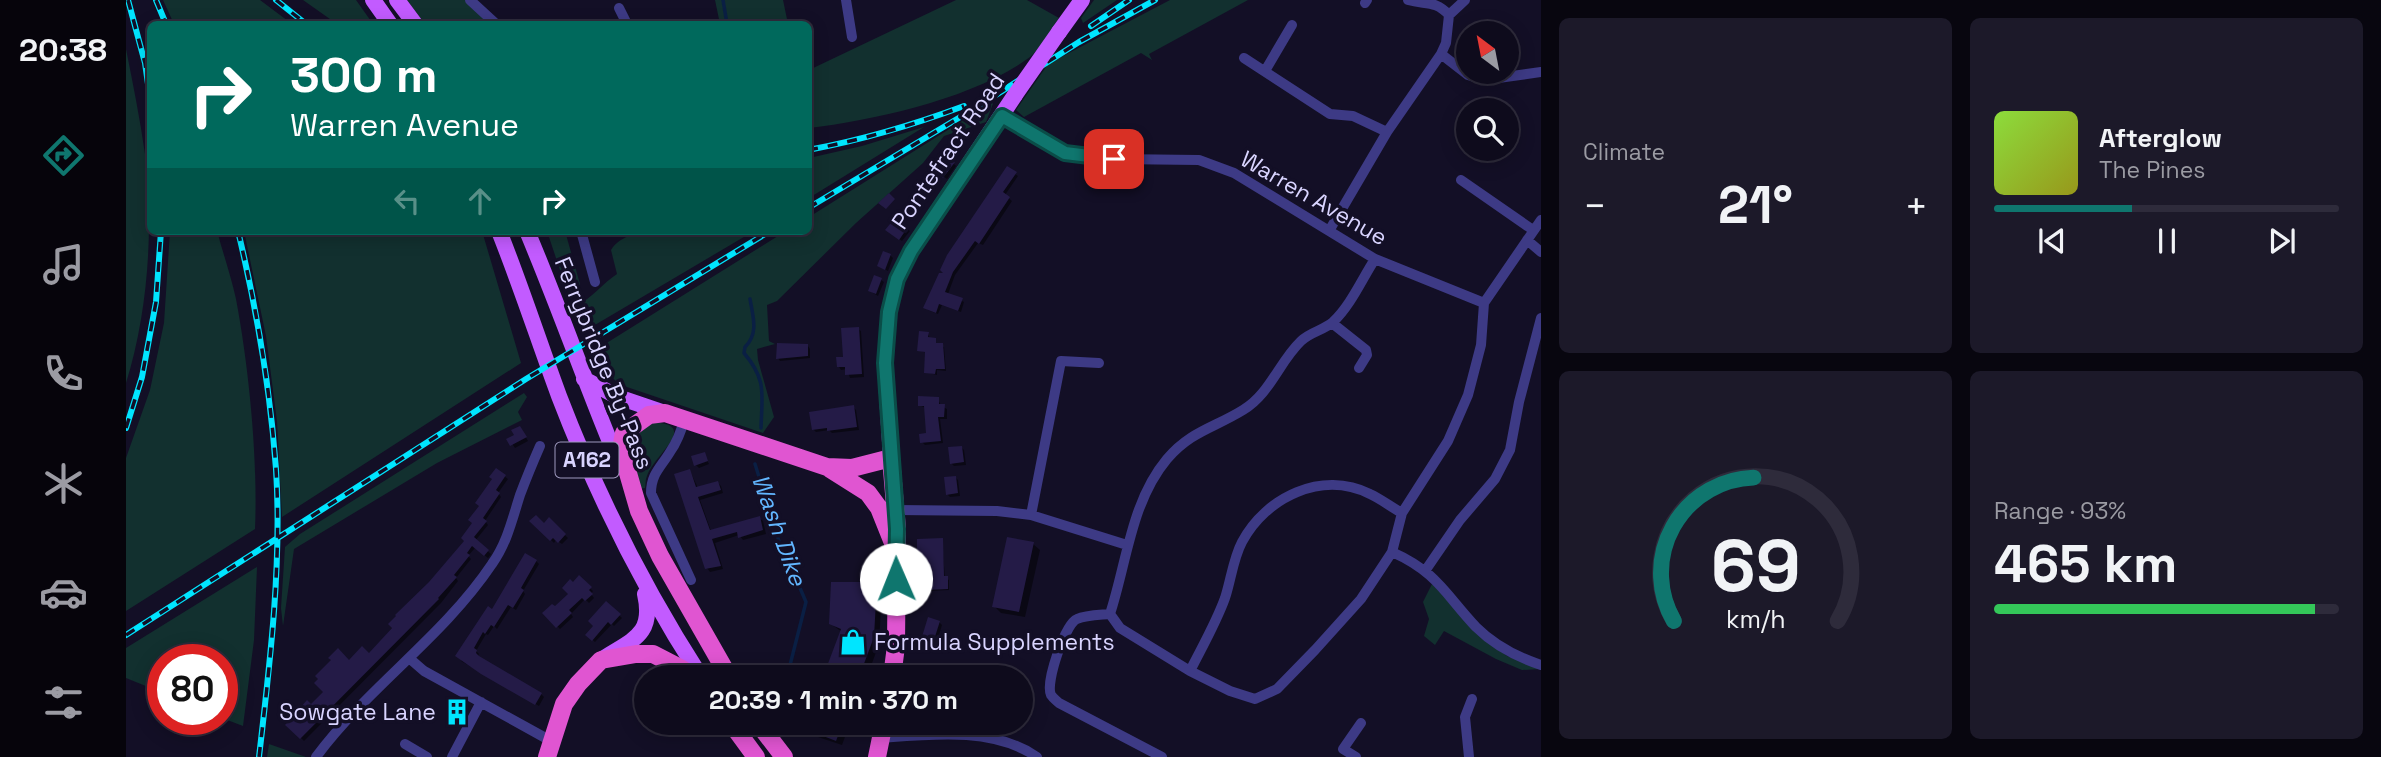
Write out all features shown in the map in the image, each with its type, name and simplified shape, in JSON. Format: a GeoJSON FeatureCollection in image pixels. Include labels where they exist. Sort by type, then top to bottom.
{"type":"FeatureCollection","features":[{"type":"Feature","properties":{"kind":"highway"},"geometry":{"type":"LineString","coordinates":[[639,511],[621,449],[624,433],[649,415],[664,413],[827,467],[852,468],[891,458]]}},
{"type":"Feature","properties":{"kind":"highway","name":"Pontefract Road"},"geometry":{"type":"LineString","coordinates":[[891,458],[895,510],[896,646],[894,665]]}},
{"type":"Feature","properties":{"kind":"highway"},"geometry":{"type":"LineString","coordinates":[[827,467],[834,474],[853,482],[868,493],[879,508],[895,548]]}},
{"type":"Feature","properties":{"kind":"highway"},"geometry":{"type":"LineString","coordinates":[[853,482],[866,484],[893,480]]}},
{"type":"Feature","properties":{"kind":"highway","name":"A162"},"geometry":{"type":"LineString","coordinates":[[639,511],[664,564],[722,665]]}},
{"type":"Feature","properties":{"kind":"highway"},"geometry":{"type":"LineString","coordinates":[[601,660],[653,654],[674,665]]}},
{"type":"Feature","properties":{"kind":"highway","name":"A162"},"geometry":{"type":"LineString","coordinates":[[549,749],[564,704],[578,684],[601,660]]}},
{"type":"Feature","properties":{"kind":"highway"},"geometry":{"type":"LineString","coordinates":[[740,735],[756,757]]}},
{"type":"Feature","properties":{"kind":"highway"},"geometry":{"type":"LineString","coordinates":[[767,735],[784,757]]}},
{"type":"Feature","properties":{"kind":"highway"},"geometry":{"type":"LineString","coordinates":[[877,757],[882,735]]}},
{"type":"Feature","properties":{"kind":"main road"},"geometry":{"type":"LineString","coordinates":[[373,0],[388,21]]}},
{"type":"Feature","properties":{"kind":"main road"},"geometry":{"type":"LineString","coordinates":[[397,0],[413,21]]}},
{"type":"Feature","properties":{"kind":"main road","name":"Pontefract Road"},"geometry":{"type":"LineString","coordinates":[[891,458],[885,363],[889,312],[897,279],[911,251],[1082,0]]}},
{"type":"Feature","properties":{"kind":"main road","name":"A162"},"geometry":{"type":"LineString","coordinates":[[500,235],[560,397],[613,523],[671,630],[693,665]]}},
{"type":"Feature","properties":{"kind":"main road","name":"Ferrybridge By-Pass"},"geometry":{"type":"LineString","coordinates":[[529,235],[639,511]]}},
{"type":"Feature","properties":{"kind":"main road"},"geometry":{"type":"LineString","coordinates":[[584,379],[618,397],[664,413]]}},
{"type":"Feature","properties":{"kind":"main road","name":"A162"},"geometry":{"type":"LineString","coordinates":[[601,660],[644,630],[649,612],[640,575]]}},
{"type":"Feature","properties":{"kind":"street"},"geometry":{"type":"LineString","coordinates":[[470,0],[493,21]]}},
{"type":"Feature","properties":{"kind":"street"},"geometry":{"type":"LineString","coordinates":[[846,0],[852,37]]}},
{"type":"Feature","properties":{"kind":"street"},"geometry":{"type":"LineString","coordinates":[[1408,0],[1430,1],[1443,7],[1449,15]]}},
{"type":"Feature","properties":{"kind":"street"},"geometry":{"type":"LineString","coordinates":[[1329,230],[1387,132],[1441,54],[1446,43],[1449,15],[1465,0]]}},
{"type":"Feature","properties":{"kind":"street"},"geometry":{"type":"LineString","coordinates":[[620,8],[626,21]]}},
{"type":"Feature","properties":{"kind":"street"},"geometry":{"type":"LineString","coordinates":[[1265,72],[1292,25]]}},
{"type":"Feature","properties":{"kind":"street"},"geometry":{"type":"LineString","coordinates":[[1441,54],[1468,75],[1484,80],[1541,72]]}},
{"type":"Feature","properties":{"kind":"street"},"geometry":{"type":"LineString","coordinates":[[1244,58],[1330,114],[1353,116],[1387,132]]}},
{"type":"Feature","properties":{"kind":"street","name":"Warren Avenue"},"geometry":{"type":"LineString","coordinates":[[1002,116],[1065,153],[1114,159],[1199,160],[1234,173],[1375,259],[1485,303]]}},
{"type":"Feature","properties":{"kind":"street"},"geometry":{"type":"LineString","coordinates":[[1461,180],[1530,235],[1541,252]]}},
{"type":"Feature","properties":{"kind":"street"},"geometry":{"type":"LineString","coordinates":[[1375,259],[1332,323],[1303,339],[1288,356],[1264,393],[1244,410],[1188,439],[1166,461],[1143,500],[1127,545],[1110,614],[1120,628],[1190,671],[1230,691],[1255,699],[1277,689],[1315,650],[1361,599],[1392,552],[1402,513],[1448,441],[1468,394],[1481,345],[1485,303],[1541,220]]}},
{"type":"Feature","properties":{"kind":"street"},"geometry":{"type":"LineString","coordinates":[[582,235],[595,282]]}},
{"type":"Feature","properties":{"kind":"street"},"geometry":{"type":"LineString","coordinates":[[1424,570],[1460,520],[1495,479],[1510,450],[1518,402],[1541,318]]}},
{"type":"Feature","properties":{"kind":"street"},"geometry":{"type":"LineString","coordinates":[[1332,323],[1366,349],[1367,355],[1359,368]]}},
{"type":"Feature","properties":{"kind":"street"},"geometry":{"type":"LineString","coordinates":[[1031,515],[1061,361],[1099,363]]}},
{"type":"Feature","properties":{"kind":"street"},"geometry":{"type":"LineString","coordinates":[[684,420],[670,454],[655,472],[651,493],[691,580]]}},
{"type":"Feature","properties":{"kind":"street"},"geometry":{"type":"LineString","coordinates":[[316,757],[348,719],[466,600],[494,563],[510,531],[520,495],[540,446]]}},
{"type":"Feature","properties":{"kind":"street"},"geometry":{"type":"LineString","coordinates":[[1190,671],[1225,599],[1240,545],[1251,526],[1284,497],[1307,487],[1336,485],[1368,492],[1402,513]]}},
{"type":"Feature","properties":{"kind":"street"},"geometry":{"type":"LineString","coordinates":[[895,510],[998,511],[1031,515],[1127,545]]}},
{"type":"Feature","properties":{"kind":"street"},"geometry":{"type":"LineString","coordinates":[[1392,552],[1438,581],[1477,629],[1509,652],[1541,665]]}},
{"type":"Feature","properties":{"kind":"street"},"geometry":{"type":"LineString","coordinates":[[1110,614],[1077,618],[1070,624],[1064,634],[1050,685],[1051,695],[1059,703],[1162,757]]}},
{"type":"Feature","properties":{"kind":"street"},"geometry":{"type":"LineString","coordinates":[[410,658],[425,671],[481,702],[549,749]]}},
{"type":"Feature","properties":{"kind":"street"},"geometry":{"type":"LineString","coordinates":[[1469,757],[1465,717],[1472,699]]}},
{"type":"Feature","properties":{"kind":"street"},"geometry":{"type":"LineString","coordinates":[[452,757],[481,702]]}},
{"type":"Feature","properties":{"kind":"street"},"geometry":{"type":"LineString","coordinates":[[1356,757],[1343,749],[1361,723]]}},
{"type":"Feature","properties":{"kind":"street"},"geometry":{"type":"LineString","coordinates":[[948,735],[1006,741],[1021,746],[1037,757]]}},
{"type":"Feature","properties":{"kind":"street"},"geometry":{"type":"LineString","coordinates":[[405,744],[427,757]]}},
{"type":"Feature","properties":{"kind":"green space"},"geometry":{"type":"Polygon","coordinates":[[[163,0],[260,0],[288,21],[173,21],[163,0]]]}},
{"type":"Feature","properties":{"kind":"green space"},"geometry":{"type":"Polygon","coordinates":[[[303,0],[356,0],[371,21],[333,21],[303,0]]]}},
{"type":"Feature","properties":{"kind":"green space"},"geometry":{"type":"Polygon","coordinates":[[[407,0],[470,0],[493,21],[423,21],[407,0]]]}},
{"type":"Feature","properties":{"kind":"green space"},"geometry":{"type":"Polygon","coordinates":[[[715,0],[783,0],[787,21],[719,21],[715,0]]]}},
{"type":"Feature","properties":{"kind":"green space"},"geometry":{"type":"Polygon","coordinates":[[[956,0],[1027,0],[1059,18],[1030,57],[1007,71],[954,95],[894,113],[812,128],[812,69],[956,0]]]}},
{"type":"Feature","properties":{"kind":"green space"},"geometry":{"type":"Polygon","coordinates":[[[1094,0],[1117,0],[1083,23],[1081,18],[1094,0]]]}},
{"type":"Feature","properties":{"kind":"green space"},"geometry":{"type":"Polygon","coordinates":[[[1170,0],[1248,0],[1149,54],[1152,60],[1141,53],[1024,117],[1016,110],[1048,64],[1170,0]]]}},
{"type":"Feature","properties":{"kind":"green space"},"geometry":{"type":"Polygon","coordinates":[[[126,49],[145,154],[149,240],[140,328],[126,383],[126,49]]]}},
{"type":"Feature","properties":{"kind":"green space"},"geometry":{"type":"Polygon","coordinates":[[[994,101],[986,122],[944,136],[923,163],[856,223],[777,301],[767,305],[769,341],[775,344],[757,349],[774,417],[763,433],[618,384],[597,358],[597,349],[780,235],[812,235],[812,215],[994,101]]]}},
{"type":"Feature","properties":{"kind":"green space"},"geometry":{"type":"Polygon","coordinates":[[[924,127],[812,196],[812,157],[862,146],[924,127]]]}},
{"type":"Feature","properties":{"kind":"green space"},"geometry":{"type":"Polygon","coordinates":[[[170,235],[218,235],[236,299],[249,384],[254,444],[255,529],[126,611],[126,458],[150,390],[164,323],[170,235]]]}},
{"type":"Feature","properties":{"kind":"green space"},"geometry":{"type":"Polygon","coordinates":[[[245,235],[483,235],[521,363],[282,517],[277,421],[266,336],[245,235]]]}},
{"type":"Feature","properties":{"kind":"green space"},"geometry":{"type":"Polygon","coordinates":[[[548,235],[566,235],[580,284],[577,293],[569,297],[548,235]]]}},
{"type":"Feature","properties":{"kind":"green space"},"geometry":{"type":"Polygon","coordinates":[[[632,235],[747,235],[583,332],[577,305],[617,274],[611,250],[632,235]]]}},
{"type":"Feature","properties":{"kind":"green space"},"geometry":{"type":"Polygon","coordinates":[[[524,393],[527,397],[518,412],[522,420],[437,463],[294,549],[283,626],[281,608],[285,547],[300,534],[524,393]]]}},
{"type":"Feature","properties":{"kind":"green space"},"geometry":{"type":"Polygon","coordinates":[[[646,422],[663,423],[672,427],[674,433],[651,467],[645,488],[639,489],[627,457],[630,436],[646,422]]]}},
{"type":"Feature","properties":{"kind":"green space"},"geometry":{"type":"Polygon","coordinates":[[[257,567],[254,640],[243,726],[238,724],[238,644],[147,644],[147,687],[126,678],[126,648],[257,567]]]}},
{"type":"Feature","properties":{"kind":"green space"},"geometry":{"type":"Polygon","coordinates":[[[1432,584],[1485,639],[1507,656],[1541,669],[1522,670],[1444,631],[1435,645],[1424,636],[1429,619],[1423,602],[1432,584]]]}},
{"type":"Feature","properties":{"kind":"green space"},"geometry":{"type":"Polygon","coordinates":[[[269,744],[306,757],[267,757],[269,744]]]}},
{"type":"Feature","properties":{"kind":"building"},"geometry":{"type":"Polygon","coordinates":[[[945,155],[955,162],[943,178],[929,167],[936,158],[940,160],[945,155]]]}},
{"type":"Feature","properties":{"kind":"building"},"geometry":{"type":"Polygon","coordinates":[[[1007,166],[1017,172],[1003,192],[1010,197],[979,244],[975,241],[953,272],[945,292],[963,298],[958,311],[939,304],[936,313],[923,308],[939,273],[943,273],[940,270],[947,255],[1007,166]]]}},
{"type":"Feature","properties":{"kind":"building"},"geometry":{"type":"Polygon","coordinates":[[[889,193],[895,199],[886,209],[878,203],[889,193]]]}},
{"type":"Feature","properties":{"kind":"building"},"geometry":{"type":"Polygon","coordinates":[[[895,218],[908,227],[899,240],[885,230],[895,218]]]}},
{"type":"Feature","properties":{"kind":"building"},"geometry":{"type":"Polygon","coordinates":[[[883,251],[891,254],[885,270],[877,266],[883,251]]]}},
{"type":"Feature","properties":{"kind":"building"},"geometry":{"type":"Polygon","coordinates":[[[874,275],[882,278],[876,294],[868,291],[874,275]]]}},
{"type":"Feature","properties":{"kind":"building"},"geometry":{"type":"Polygon","coordinates":[[[859,327],[862,374],[845,375],[845,367],[837,367],[836,357],[843,357],[841,328],[859,327]]]}},
{"type":"Feature","properties":{"kind":"building"},"geometry":{"type":"Polygon","coordinates":[[[919,331],[929,332],[928,337],[936,338],[936,343],[943,343],[945,369],[936,369],[935,374],[924,373],[925,352],[917,351],[919,331]]]}},
{"type":"Feature","properties":{"kind":"building"},"geometry":{"type":"Polygon","coordinates":[[[777,343],[808,344],[808,356],[776,359],[777,343]]]}},
{"type":"Feature","properties":{"kind":"building"},"geometry":{"type":"Polygon","coordinates":[[[918,396],[939,397],[939,404],[945,404],[944,417],[938,417],[941,441],[920,443],[919,434],[926,433],[924,406],[918,406],[918,396]]]}},
{"type":"Feature","properties":{"kind":"building"},"geometry":{"type":"Polygon","coordinates":[[[854,405],[857,427],[812,430],[809,412],[854,405]]]}},
{"type":"Feature","properties":{"kind":"building"},"geometry":{"type":"Polygon","coordinates":[[[520,426],[527,437],[510,446],[506,439],[514,435],[511,430],[520,426]]]}},
{"type":"Feature","properties":{"kind":"building"},"geometry":{"type":"Polygon","coordinates":[[[962,446],[964,462],[950,464],[948,447],[962,446]]]}},
{"type":"Feature","properties":{"kind":"building"},"geometry":{"type":"Polygon","coordinates":[[[705,452],[708,461],[694,466],[691,456],[705,452]]]}},
{"type":"Feature","properties":{"kind":"building"},"geometry":{"type":"Polygon","coordinates":[[[496,468],[506,475],[496,490],[500,493],[483,518],[487,521],[474,537],[489,550],[484,556],[472,546],[467,553],[470,555],[454,575],[457,577],[439,599],[300,739],[285,725],[307,700],[311,704],[323,692],[314,683],[318,679],[315,676],[331,660],[328,658],[338,648],[349,660],[362,646],[369,653],[392,628],[388,624],[395,615],[429,582],[464,541],[461,538],[472,523],[468,520],[479,506],[475,503],[492,479],[489,477],[496,468]]]}},
{"type":"Feature","properties":{"kind":"building"},"geometry":{"type":"Polygon","coordinates":[[[690,469],[696,487],[718,481],[721,490],[698,497],[710,530],[760,516],[763,530],[738,538],[737,532],[712,539],[721,566],[705,569],[674,474],[690,469]]]}},
{"type":"Feature","properties":{"kind":"building"},"geometry":{"type":"Polygon","coordinates":[[[956,476],[958,493],[946,495],[944,477],[956,476]]]}},
{"type":"Feature","properties":{"kind":"building"},"geometry":{"type":"Polygon","coordinates":[[[536,515],[544,523],[549,517],[566,534],[558,543],[553,538],[550,541],[529,521],[536,515]]]}},
{"type":"Feature","properties":{"kind":"building"},"geometry":{"type":"Polygon","coordinates":[[[1007,537],[1034,542],[1019,612],[992,607],[1007,537]]]}},
{"type":"Feature","properties":{"kind":"building"},"geometry":{"type":"Polygon","coordinates":[[[943,538],[944,576],[948,576],[948,589],[926,590],[924,565],[917,565],[917,539],[943,538]]]}},
{"type":"Feature","properties":{"kind":"building"},"geometry":{"type":"Polygon","coordinates":[[[525,553],[537,560],[521,588],[524,590],[513,608],[508,605],[494,627],[491,625],[485,634],[483,632],[474,648],[479,656],[542,693],[535,705],[455,656],[488,606],[492,609],[525,553]]]}},
{"type":"Feature","properties":{"kind":"building"},"geometry":{"type":"Polygon","coordinates":[[[579,575],[592,587],[589,590],[593,594],[585,601],[582,598],[569,610],[572,613],[556,628],[542,613],[568,594],[562,588],[570,579],[573,582],[579,575]]]}},
{"type":"Feature","properties":{"kind":"building"},"geometry":{"type":"Polygon","coordinates":[[[831,582],[877,582],[874,637],[864,665],[828,665],[841,629],[829,624],[831,582]]]}},
{"type":"Feature","properties":{"kind":"building"},"geometry":{"type":"Polygon","coordinates":[[[606,601],[621,614],[611,625],[608,622],[592,641],[585,635],[593,626],[588,621],[606,601]]]}},
{"type":"Feature","properties":{"kind":"building"},"geometry":{"type":"Polygon","coordinates":[[[928,617],[940,621],[933,643],[921,640],[928,617]]]}},
{"type":"Feature","properties":{"kind":"building"},"geometry":{"type":"Polygon","coordinates":[[[821,735],[838,735],[836,741],[821,735]]]}},
{"type":"Feature","properties":{"kind":"waterway","name":"Wash Dike"},"geometry":{"type":"LineString","coordinates":[[723,0],[726,21]]}},
{"type":"Feature","properties":{"kind":"waterway","name":"Wash Dike"},"geometry":{"type":"LineString","coordinates":[[750,299],[754,330],[744,353],[756,371],[762,388],[761,428]]}},
{"type":"Feature","properties":{"kind":"waterway","name":"Wash Dike"},"geometry":{"type":"LineString","coordinates":[[755,464],[787,567],[806,602],[790,665]]}},
{"type":"Feature","properties":{"kind":"railway"},"geometry":{"type":"LineString","coordinates":[[128,0],[147,77]]}},
{"type":"Feature","properties":{"kind":"railway"},"geometry":{"type":"LineString","coordinates":[[156,0],[165,21]]}},
{"type":"Feature","properties":{"kind":"railway"},"geometry":{"type":"LineString","coordinates":[[276,0],[302,21]]}},
{"type":"Feature","properties":{"kind":"railway"},"geometry":{"type":"LineString","coordinates":[[1091,26],[1129,0]]}},
{"type":"Feature","properties":{"kind":"railway"},"geometry":{"type":"LineString","coordinates":[[812,206],[977,107],[1079,42],[1155,0]]}},
{"type":"Feature","properties":{"kind":"railway"},"geometry":{"type":"LineString","coordinates":[[812,149],[887,131],[964,106]]}},
{"type":"Feature","properties":{"kind":"railway"},"geometry":{"type":"LineString","coordinates":[[126,428],[142,377],[156,302],[161,235]]}},
{"type":"Feature","properties":{"kind":"railway"},"geometry":{"type":"LineString","coordinates":[[239,235],[257,319],[276,469],[274,613],[259,757]]}},
{"type":"Feature","properties":{"kind":"railway"},"geometry":{"type":"LineString","coordinates":[[126,635],[526,379],[763,235]]}},
{"type":"Feature","properties":{"kind":"place","name":"Formula Supplements"},"geometry":{"type":"Point","coordinates":[853,642]}},
{"type":"Feature","properties":{"kind":"place","name":"Sowgate Lane"},"geometry":{"type":"Point","coordinates":[457,712]}},
{"type":"Feature","properties":{"kind":"route"},"geometry":{"type":"LineString","coordinates":[[896,579],[897,529],[885,363],[889,312],[897,279],[911,251],[1002,116],[1065,153],[1114,159]]}}]}
